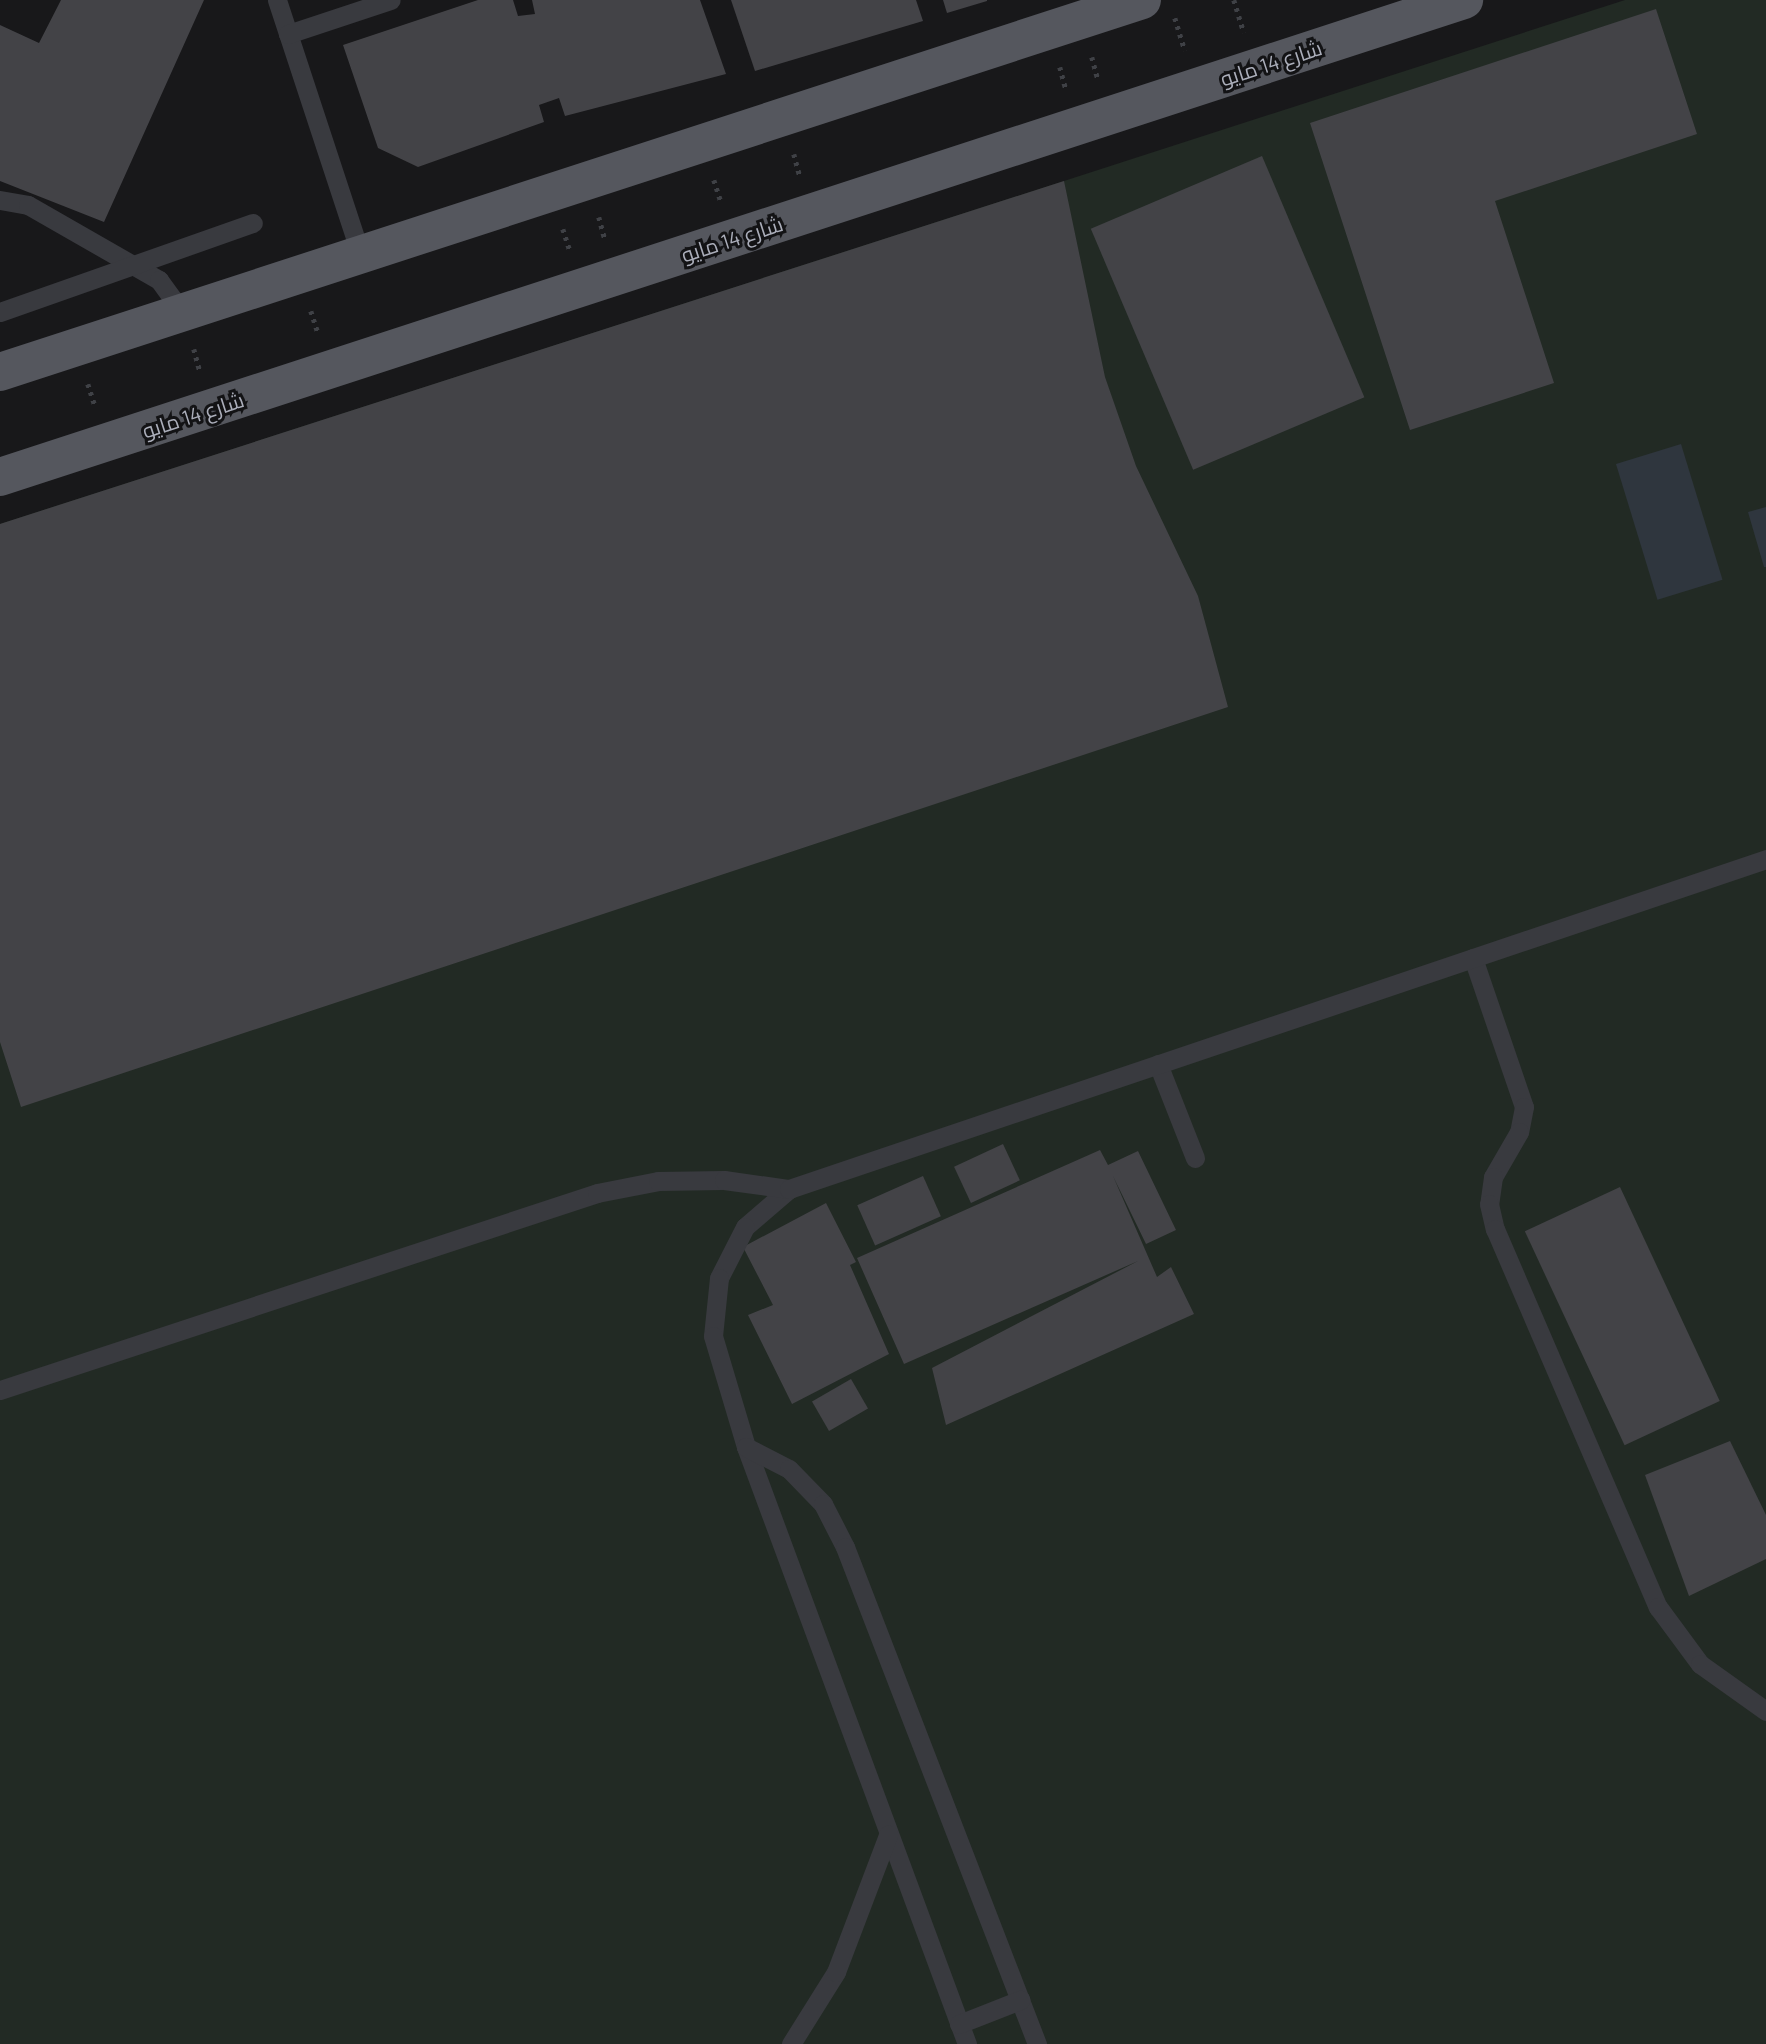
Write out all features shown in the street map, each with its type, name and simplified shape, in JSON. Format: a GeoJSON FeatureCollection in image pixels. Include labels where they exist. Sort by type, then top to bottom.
{"type":"FeatureCollection","features":[{"type":"Feature","properties":{"kind":"main road","name":"شارع 14 مايو"},"geometry":{"type":"LineString","coordinates":[[0,477],[1464,0]]}},
{"type":"Feature","properties":{"kind":"main road"},"geometry":{"type":"LineString","coordinates":[[0,372],[1064,25],[1157,6]]}},
{"type":"Feature","properties":{"kind":"lane"},"geometry":{"type":"LineString","coordinates":[[277,0],[360,253]]}},
{"type":"Feature","properties":{"kind":"lane"},"geometry":{"type":"LineString","coordinates":[[288,34],[391,0]]}},
{"type":"Feature","properties":{"kind":"lane"},"geometry":{"type":"LineString","coordinates":[[0,200],[28,205],[159,280],[182,312]]}},
{"type":"Feature","properties":{"kind":"lane"},"geometry":{"type":"LineString","coordinates":[[0,312],[253,223]]}},
{"type":"Feature","properties":{"kind":"lane"},"geometry":{"type":"LineString","coordinates":[[967,2044],[746,1447],[713,1336],[719,1278],[745,1227],[789,1189],[1766,859]]}},
{"type":"Feature","properties":{"kind":"lane"},"geometry":{"type":"LineString","coordinates":[[1473,958],[1524,1107],[1519,1132],[1493,1177],[1489,1204],[1495,1229],[1658,1607],[1700,1664],[1766,1711]]}},
{"type":"Feature","properties":{"kind":"lane"},"geometry":{"type":"LineString","coordinates":[[1158,1063],[1195,1158]]}},
{"type":"Feature","properties":{"kind":"lane"},"geometry":{"type":"LineString","coordinates":[[0,1390],[597,1193],[658,1181],[724,1180],[789,1189]]}},
{"type":"Feature","properties":{"kind":"lane"},"geometry":{"type":"LineString","coordinates":[[746,1447],[789,1469],[823,1504],[845,1547],[1037,2044]]}},
{"type":"Feature","properties":{"kind":"lane"},"geometry":{"type":"LineString","coordinates":[[791,2044],[836,1972],[888,1835]]}},
{"type":"Feature","properties":{"kind":"lane"},"geometry":{"type":"LineString","coordinates":[[959,2024],[1020,2000]]}},
{"type":"Feature","properties":{"kind":"path"},"geometry":{"type":"LineString","coordinates":[[1157,6],[1196,88]]}},
{"type":"Feature","properties":{"kind":"path"},"geometry":{"type":"LineString","coordinates":[[1064,25],[1094,121]]}},
{"type":"Feature","properties":{"kind":"path"},"geometry":{"type":"LineString","coordinates":[[1064,25],[1094,121]]}},
{"type":"Feature","properties":{"kind":"path"},"geometry":{"type":"LineString","coordinates":[[782,117],[812,213]]}},
{"type":"Feature","properties":{"kind":"path"},"geometry":{"type":"LineString","coordinates":[[704,142],[731,239]]}},
{"type":"Feature","properties":{"kind":"path"},"geometry":{"type":"LineString","coordinates":[[588,180],[598,283]]}},
{"type":"Feature","properties":{"kind":"path"},"geometry":{"type":"LineString","coordinates":[[551,192],[598,283]]}},
{"type":"Feature","properties":{"kind":"path"},"geometry":{"type":"LineString","coordinates":[[300,273],[329,370]]}},
{"type":"Feature","properties":{"kind":"path"},"geometry":{"type":"LineString","coordinates":[[182,312],[212,408]]}},
{"type":"Feature","properties":{"kind":"path"},"geometry":{"type":"LineString","coordinates":[[76,347],[107,443]]}},
{"type":"Feature","properties":{"kind":"shaded area"},"geometry":{"type":"Polygon","coordinates":[[[1625,0],[1766,0],[1766,2044],[0,2044],[0,524],[1625,0]]]}},
{"type":"Feature","properties":{"kind":"shaded area"},"geometry":{"type":"Polygon","coordinates":[[[1681,444],[1723,580],[1657,600],[1616,464],[1681,444]]]}},
{"type":"Feature","properties":{"kind":"shaded area"},"geometry":{"type":"Polygon","coordinates":[[[1766,507],[1766,567],[1764,567],[1748,512],[1766,507]]]}},
{"type":"Feature","properties":{"kind":"building"},"geometry":{"type":"Polygon","coordinates":[[[61,0],[204,0],[104,222],[0,181],[0,25],[39,43],[61,0]]]}},
{"type":"Feature","properties":{"kind":"building"},"geometry":{"type":"Polygon","coordinates":[[[478,0],[513,0],[518,16],[535,14],[532,0],[700,0],[726,74],[565,116],[559,98],[539,105],[544,122],[418,167],[378,148],[343,45],[478,0]]]}},
{"type":"Feature","properties":{"kind":"building"},"geometry":{"type":"Polygon","coordinates":[[[731,0],[916,0],[923,21],[755,71],[731,0]]]}},
{"type":"Feature","properties":{"kind":"building"},"geometry":{"type":"Polygon","coordinates":[[[943,0],[987,0],[987,1],[947,13],[943,0]]]}},
{"type":"Feature","properties":{"kind":"building"},"geometry":{"type":"Polygon","coordinates":[[[1656,9],[1697,134],[1495,201],[1554,383],[1410,430],[1310,123],[1656,9]]]}},
{"type":"Feature","properties":{"kind":"building"},"geometry":{"type":"Polygon","coordinates":[[[1262,156],[1364,397],[1193,470],[1091,229],[1262,156]]]}},
{"type":"Feature","properties":{"kind":"building"},"geometry":{"type":"Polygon","coordinates":[[[1064,181],[1105,377],[1136,466],[1198,596],[1228,707],[21,1107],[0,1042],[0,524],[1064,181]]]}},
{"type":"Feature","properties":{"kind":"building"},"geometry":{"type":"Polygon","coordinates":[[[1003,1144],[1020,1180],[971,1203],[954,1167],[1003,1144]]]}},
{"type":"Feature","properties":{"kind":"building"},"geometry":{"type":"Polygon","coordinates":[[[1100,1150],[1108,1165],[1138,1151],[1176,1230],[1146,1244],[1113,1176],[1157,1277],[1171,1267],[1194,1314],[946,1425],[932,1368],[1138,1261],[904,1364],[857,1258],[1100,1150]]]}},
{"type":"Feature","properties":{"kind":"building"},"geometry":{"type":"Polygon","coordinates":[[[923,1176],[941,1216],[875,1245],[857,1205],[923,1176]]]}},
{"type":"Feature","properties":{"kind":"building"},"geometry":{"type":"Polygon","coordinates":[[[1620,1187],[1720,1401],[1625,1445],[1525,1231],[1620,1187]]]}},
{"type":"Feature","properties":{"kind":"building"},"geometry":{"type":"Polygon","coordinates":[[[826,1203],[856,1262],[850,1265],[889,1354],[792,1404],[748,1315],[773,1305],[743,1247],[826,1203]]]}},
{"type":"Feature","properties":{"kind":"building"},"geometry":{"type":"Polygon","coordinates":[[[851,1379],[868,1408],[829,1431],[812,1402],[851,1379]]]}},
{"type":"Feature","properties":{"kind":"building"},"geometry":{"type":"Polygon","coordinates":[[[1730,1441],[1766,1515],[1766,1559],[1689,1596],[1645,1475],[1730,1441]]]}}]}
